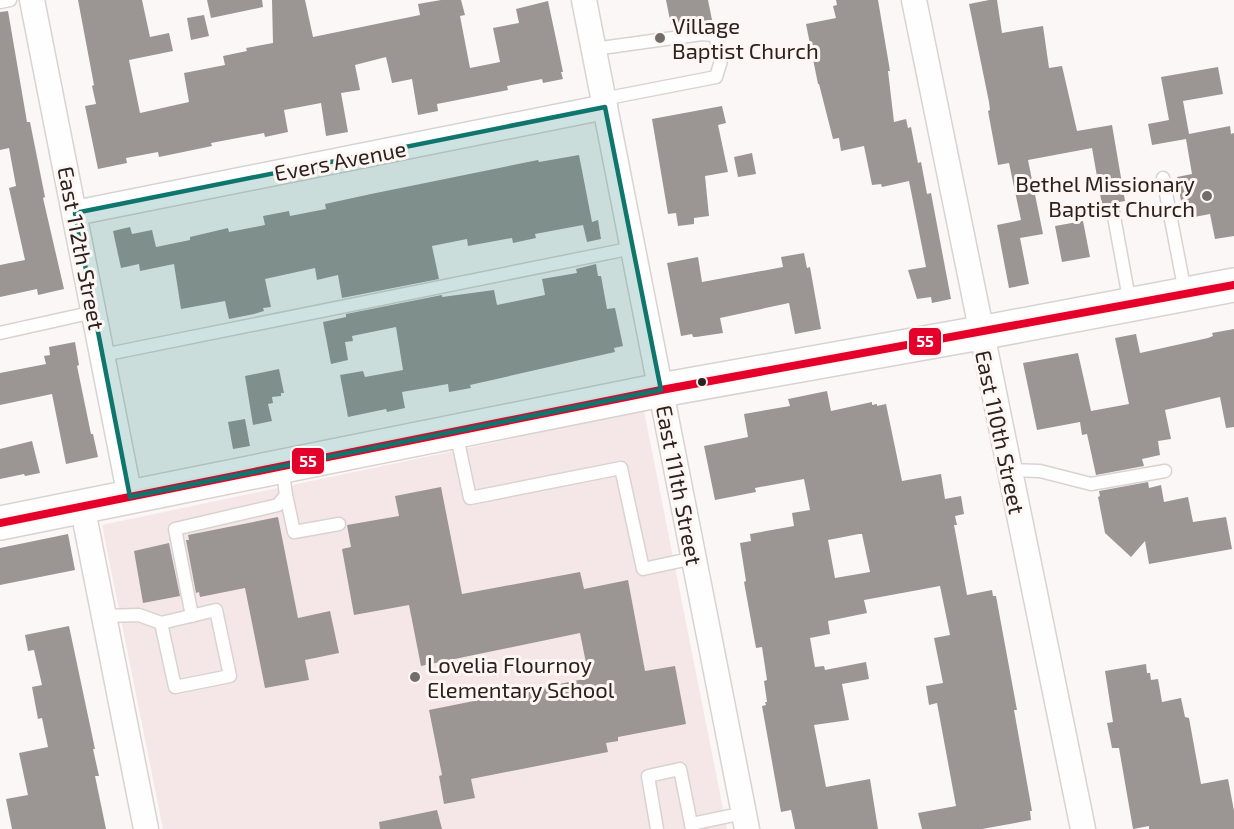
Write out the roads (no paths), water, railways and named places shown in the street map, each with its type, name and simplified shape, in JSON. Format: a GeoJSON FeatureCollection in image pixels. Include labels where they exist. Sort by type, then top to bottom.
{"type":"FeatureCollection","features":[{"type":"Feature","properties":{"kind":"main road"},"geometry":{"type":"LineString","coordinates":[[0,523],[130,497],[284,480],[456,431],[661,390],[1234,285]]}},
{"type":"Feature","properties":{"kind":"street","name":"East 112th Street"},"geometry":{"type":"LineString","coordinates":[[32,0],[130,497]]}},
{"type":"Feature","properties":{"kind":"street","name":"East 111th Street"},"geometry":{"type":"LineString","coordinates":[[584,0],[746,821]]}},
{"type":"Feature","properties":{"kind":"street","name":"East 110th Street"},"geometry":{"type":"LineString","coordinates":[[914,0],[980,333],[1083,829]]}},
{"type":"Feature","properties":{"kind":"street","name":"Evers Avenue"},"geometry":{"type":"LineString","coordinates":[[75,213],[604,103]]}},
{"type":"Feature","properties":{"kind":"street"},"geometry":{"type":"LineString","coordinates":[[82,506],[146,829]]}},
{"type":"Feature","properties":{"kind":"lane"},"geometry":{"type":"LineString","coordinates":[[0,2],[10,0]]}},
{"type":"Feature","properties":{"kind":"lane"},"geometry":{"type":"LineString","coordinates":[[594,49],[709,34],[716,38],[722,61],[716,76],[604,103]]}},
{"type":"Feature","properties":{"kind":"lane"},"geometry":{"type":"LineString","coordinates":[[1163,178],[1185,294]]}},
{"type":"Feature","properties":{"kind":"lane"},"geometry":{"type":"LineString","coordinates":[[1113,211],[1130,304]]}},
{"type":"Feature","properties":{"kind":"lane"},"geometry":{"type":"LineString","coordinates":[[103,355],[633,248]]}},
{"type":"Feature","properties":{"kind":"lane"},"geometry":{"type":"LineString","coordinates":[[0,333],[94,312]]}},
{"type":"Feature","properties":{"kind":"lane"},"geometry":{"type":"LineString","coordinates":[[456,431],[470,498],[621,468],[643,569],[694,558]]}},
{"type":"Feature","properties":{"kind":"lane"},"geometry":{"type":"LineString","coordinates":[[1009,470],[1040,471],[1091,484],[1165,471]]}},
{"type":"Feature","properties":{"kind":"lane"},"geometry":{"type":"LineString","coordinates":[[192,616],[175,529],[278,505],[284,480]]}},
{"type":"Feature","properties":{"kind":"lane"},"geometry":{"type":"LineString","coordinates":[[284,480],[294,532],[339,524]]}},
{"type":"Feature","properties":{"kind":"lane"},"geometry":{"type":"LineString","coordinates":[[104,616],[139,615],[161,623],[216,610],[230,676],[175,687],[161,623]]}},
{"type":"Feature","properties":{"kind":"lane"},"geometry":{"type":"LineString","coordinates":[[657,829],[648,776],[680,769],[692,826],[746,821]]}},
{"type":"Feature","properties":{"kind":"place","name":"Village Baptist Church"},"geometry":{"type":"Point","coordinates":[660,38]}},
{"type":"Feature","properties":{"kind":"place","name":"Bethel Missionary Baptist Church"},"geometry":{"type":"Point","coordinates":[1207,196]}},
{"type":"Feature","properties":{"kind":"place","name":"Lovelia Flournoy Elementary School"},"geometry":{"type":"Point","coordinates":[415,677]}}]}
